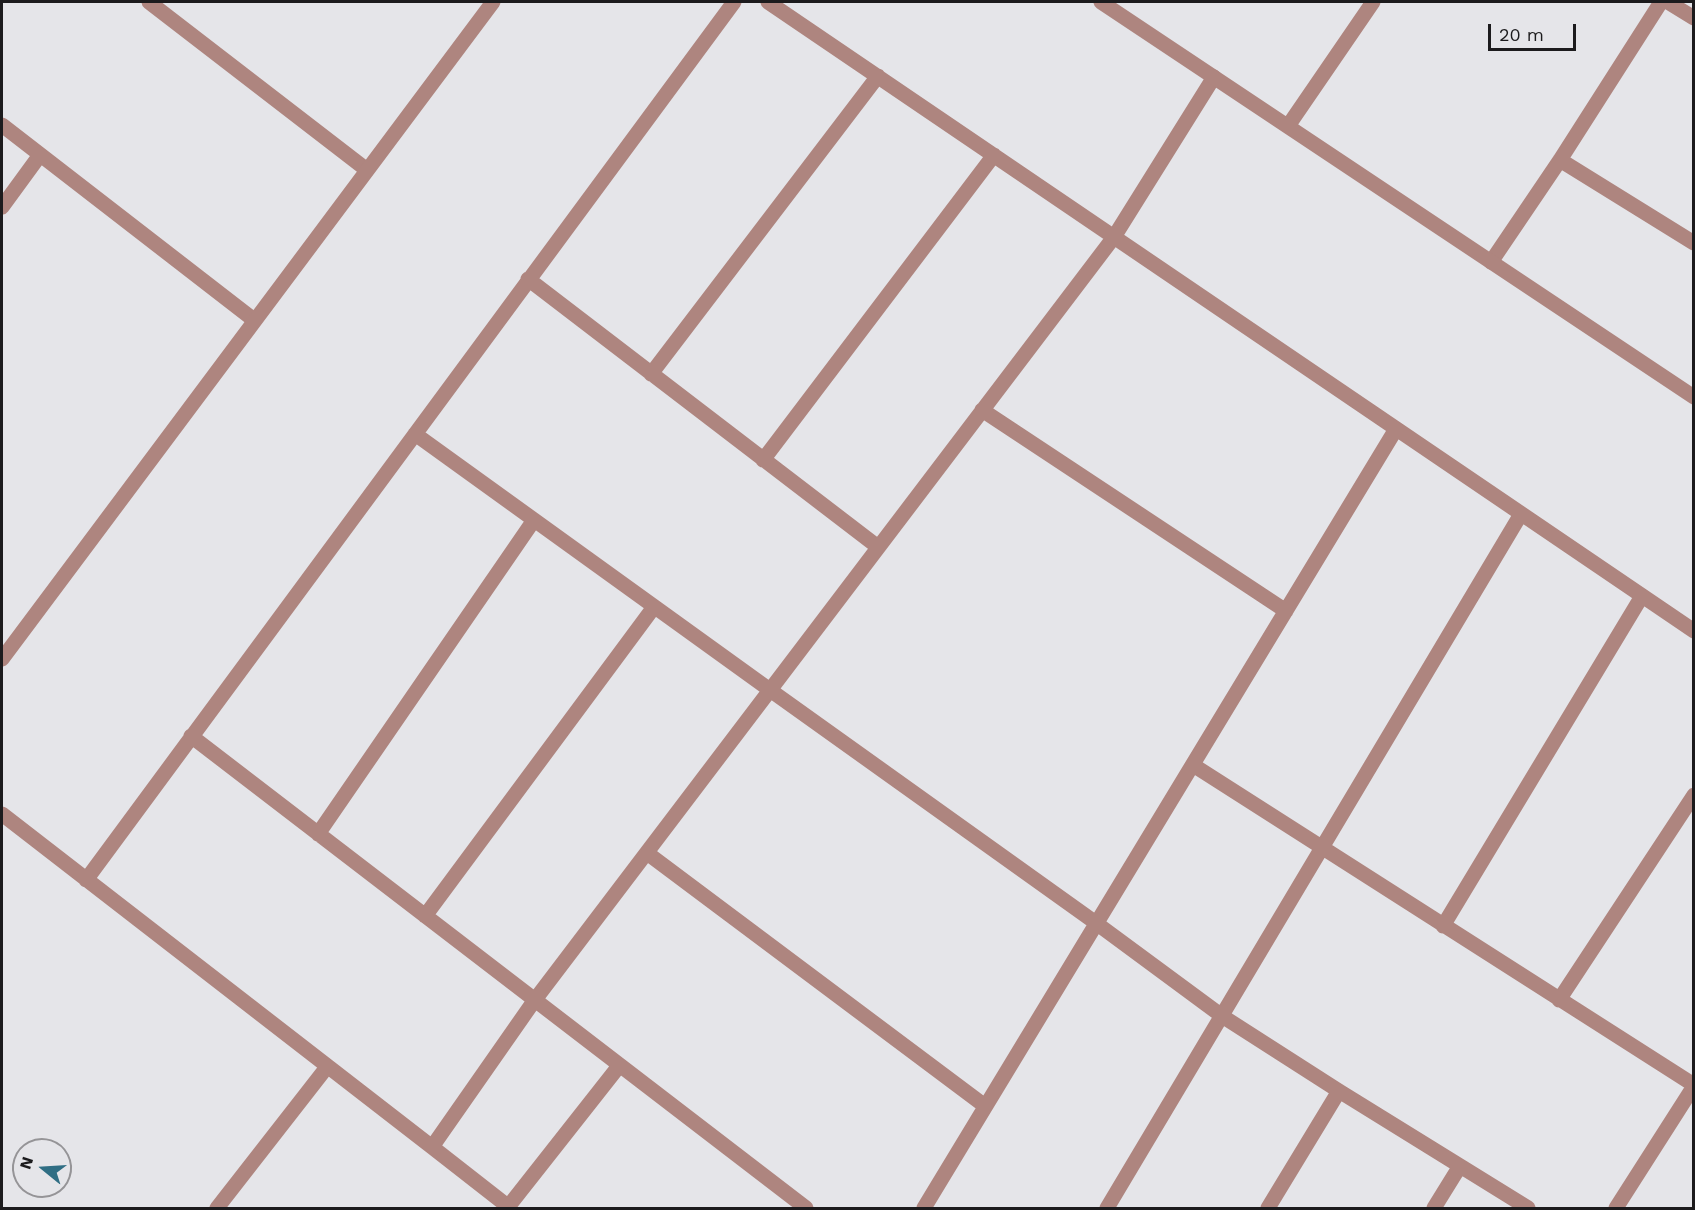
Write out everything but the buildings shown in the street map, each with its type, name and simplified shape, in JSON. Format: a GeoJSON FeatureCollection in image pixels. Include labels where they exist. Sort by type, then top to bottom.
{"type":"FeatureCollection","features":[{"type":"Feature","properties":{"kind":"street"},"geometry":{"type":"LineString","coordinates":[[149,2],[167,7],[367,170]]}},
{"type":"Feature","properties":{"kind":"street"},"geometry":{"type":"LineString","coordinates":[[2,659],[493,2]]}},
{"type":"Feature","properties":{"kind":"street"},"geometry":{"type":"LineString","coordinates":[[86,880],[734,2]]}},
{"type":"Feature","properties":{"kind":"street"},"geometry":{"type":"LineString","coordinates":[[768,2],[1694,631]]}},
{"type":"Feature","properties":{"kind":"street"},"geometry":{"type":"LineString","coordinates":[[1101,2],[1694,397]]}},
{"type":"Feature","properties":{"kind":"street"},"geometry":{"type":"LineString","coordinates":[[1288,126],[1373,2]]}},
{"type":"Feature","properties":{"kind":"street"},"geometry":{"type":"LineString","coordinates":[[1491,262],[1560,160],[1661,2]]}},
{"type":"Feature","properties":{"kind":"street"},"geometry":{"type":"LineString","coordinates":[[1668,2],[1694,18]]}},
{"type":"Feature","properties":{"kind":"street"},"geometry":{"type":"LineString","coordinates":[[651,374],[878,76]]}},
{"type":"Feature","properties":{"kind":"street"},"geometry":{"type":"LineString","coordinates":[[432,1147],[534,1001],[1114,237],[1214,77]]}},
{"type":"Feature","properties":{"kind":"street"},"geometry":{"type":"LineString","coordinates":[[2,125],[254,320]]}},
{"type":"Feature","properties":{"kind":"street"},"geometry":{"type":"LineString","coordinates":[[2,207],[40,155]]}},
{"type":"Feature","properties":{"kind":"street"},"geometry":{"type":"LineString","coordinates":[[763,459],[994,155]]}},
{"type":"Feature","properties":{"kind":"street"},"geometry":{"type":"LineString","coordinates":[[1560,160],[1694,243]]}},
{"type":"Feature","properties":{"kind":"street"},"geometry":{"type":"LineString","coordinates":[[528,279],[878,547]]}},
{"type":"Feature","properties":{"kind":"street"},"geometry":{"type":"LineString","coordinates":[[982,410],[1286,611]]}},
{"type":"Feature","properties":{"kind":"street"},"geometry":{"type":"LineString","coordinates":[[924,1209],[1396,429]]}},
{"type":"Feature","properties":{"kind":"street"},"geometry":{"type":"LineString","coordinates":[[415,434],[1222,1016],[1528,1209]]}},
{"type":"Feature","properties":{"kind":"street"},"geometry":{"type":"LineString","coordinates":[[1107,1209],[1521,514]]}},
{"type":"Feature","properties":{"kind":"street"},"geometry":{"type":"LineString","coordinates":[[318,834],[534,520]]}},
{"type":"Feature","properties":{"kind":"street"},"geometry":{"type":"LineString","coordinates":[[1443,926],[1642,596]]}},
{"type":"Feature","properties":{"kind":"street"},"geometry":{"type":"LineString","coordinates":[[425,916],[654,607]]}},
{"type":"Feature","properties":{"kind":"street"},"geometry":{"type":"LineString","coordinates":[[191,736],[806,1209]]}},
{"type":"Feature","properties":{"kind":"street"},"geometry":{"type":"LineString","coordinates":[[1193,765],[1694,1086],[1616,1209]]}},
{"type":"Feature","properties":{"kind":"street"},"geometry":{"type":"LineString","coordinates":[[1559,1000],[1694,795]]}},
{"type":"Feature","properties":{"kind":"street"},"geometry":{"type":"LineString","coordinates":[[2,814],[509,1208],[619,1066]]}},
{"type":"Feature","properties":{"kind":"street"},"geometry":{"type":"LineString","coordinates":[[647,853],[986,1106]]}},
{"type":"Feature","properties":{"kind":"street"},"geometry":{"type":"LineString","coordinates":[[217,1209],[327,1066]]}},
{"type":"Feature","properties":{"kind":"street"},"geometry":{"type":"LineString","coordinates":[[1268,1209],[1338,1091]]}},
{"type":"Feature","properties":{"kind":"street"},"geometry":{"type":"LineString","coordinates":[[1434,1209],[1460,1166]]}}]}
